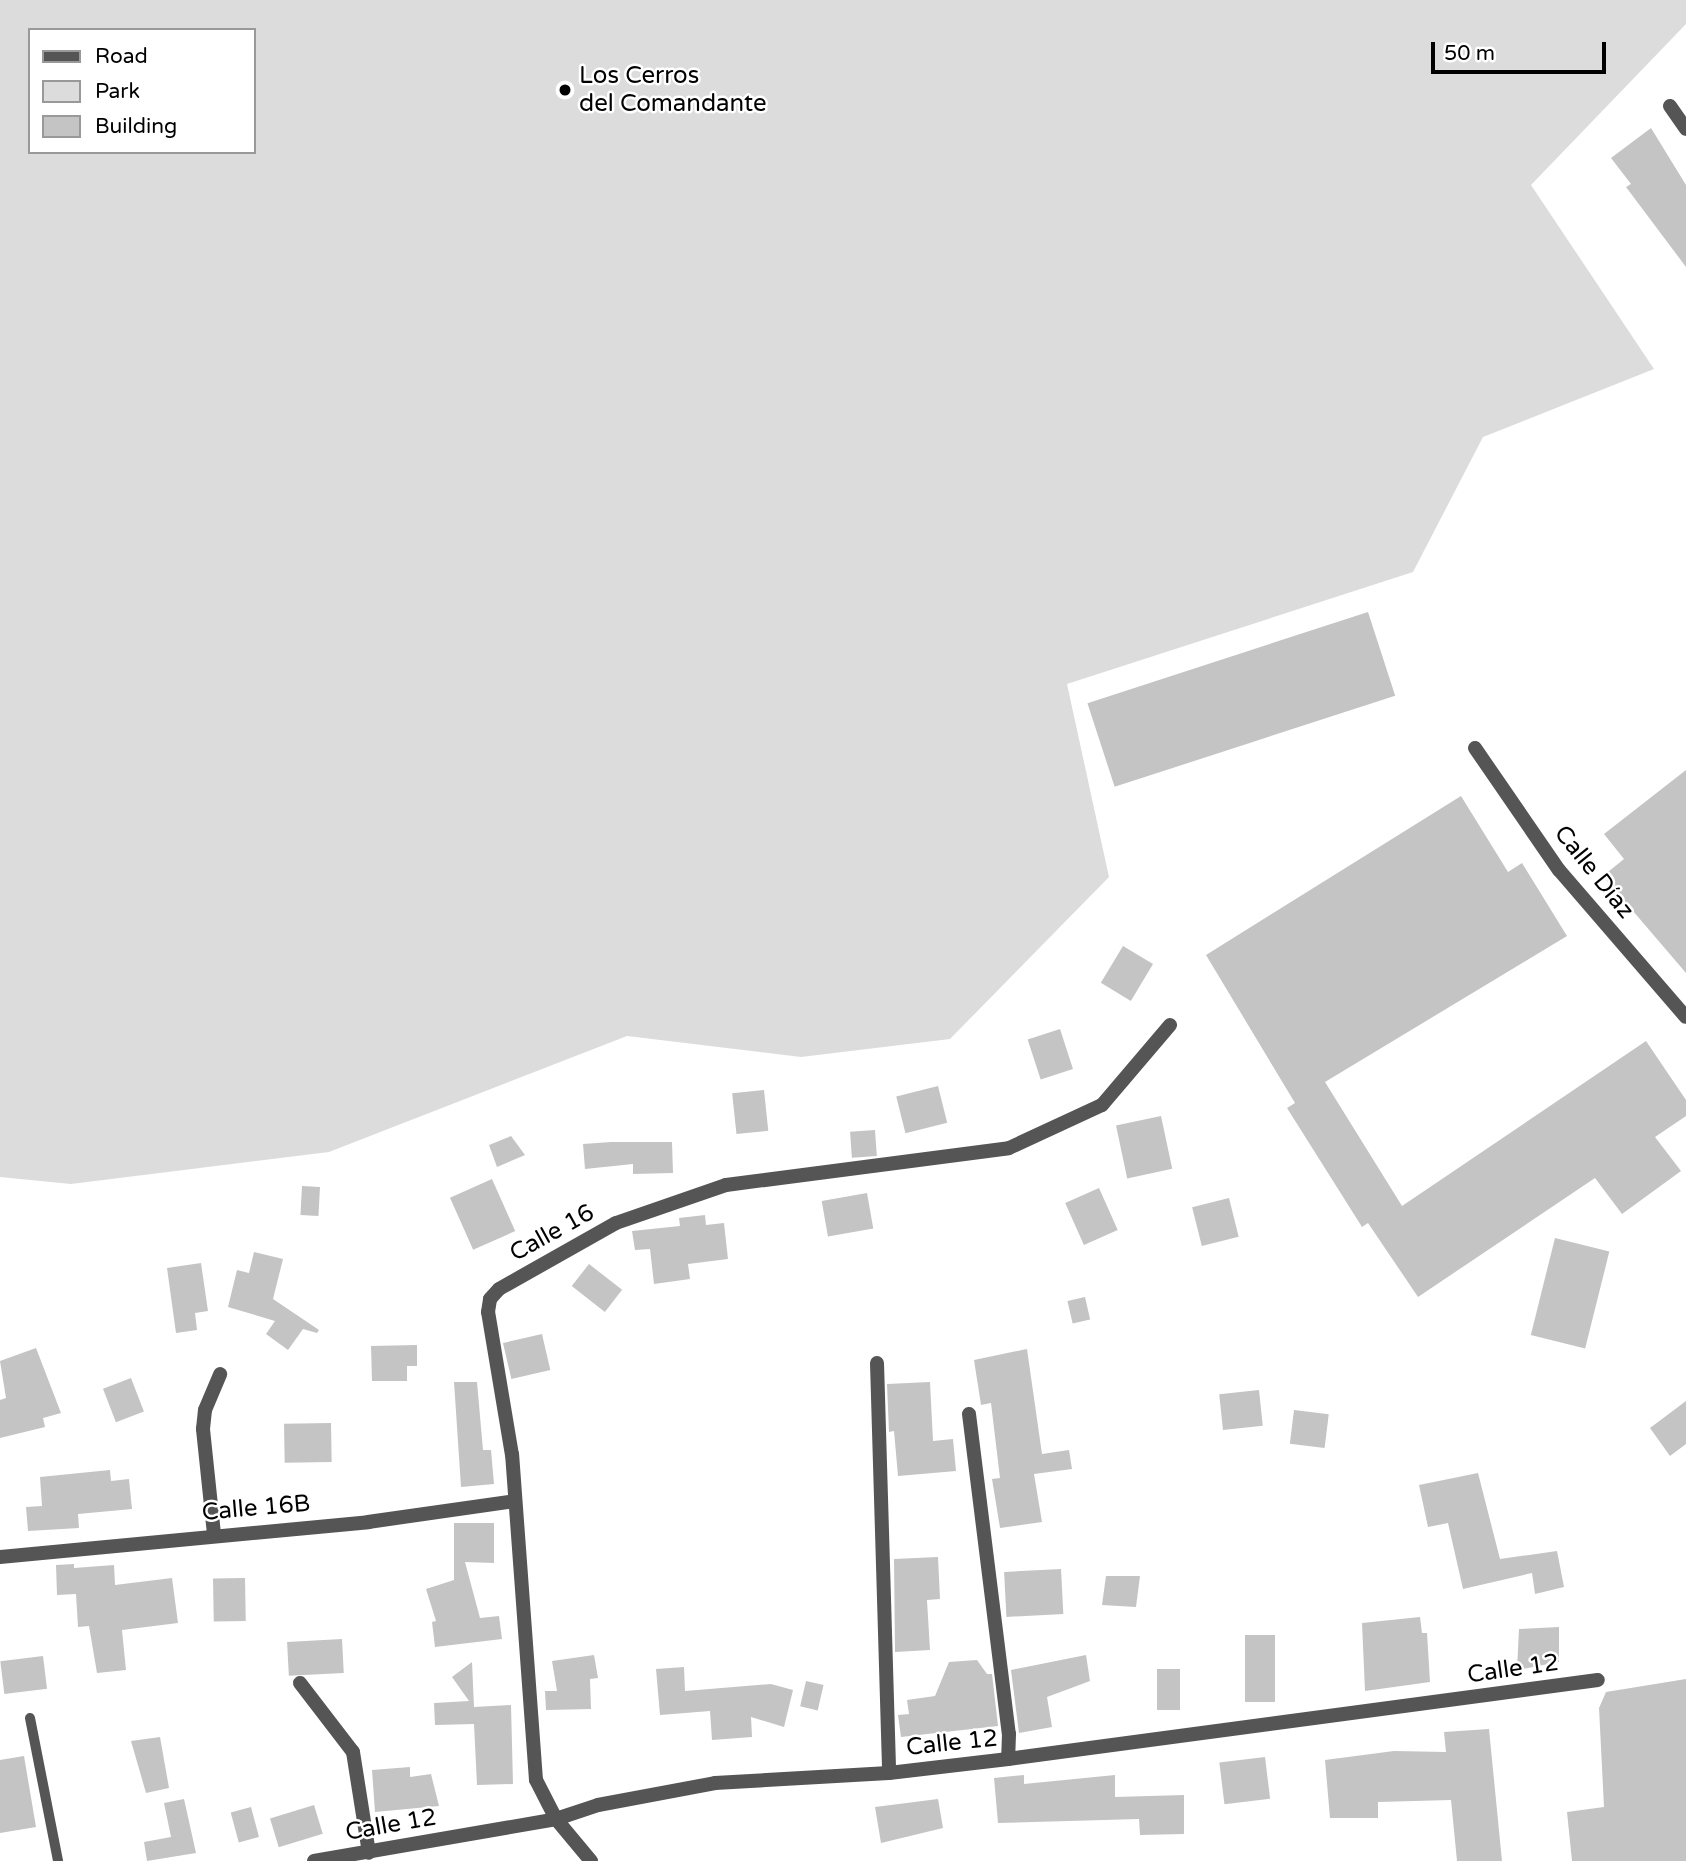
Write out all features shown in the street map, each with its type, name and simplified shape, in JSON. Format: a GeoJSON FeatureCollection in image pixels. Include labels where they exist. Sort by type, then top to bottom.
{"type":"FeatureCollection","features":[{"type":"Feature","properties":{"kind":"street"},"geometry":{"type":"LineString","coordinates":[[1670,106],[1686,129]]}},
{"type":"Feature","properties":{"kind":"street","name":"Calle Díaz"},"geometry":{"type":"LineString","coordinates":[[1475,748],[1559,870],[1686,1017]]}},
{"type":"Feature","properties":{"kind":"street","name":"Calle 16"},"geometry":{"type":"LineString","coordinates":[[591,1861],[556,1819],[536,1780],[512,1455],[488,1312],[490,1299],[499,1289],[617,1223],[726,1185],[1009,1149],[1102,1105],[1170,1025]]}},
{"type":"Feature","properties":{"kind":"street"},"geometry":{"type":"LineString","coordinates":[[877,1363],[889,1773]]}},
{"type":"Feature","properties":{"kind":"street"},"geometry":{"type":"LineString","coordinates":[[214,1534],[203,1429],[220,1374]]}},
{"type":"Feature","properties":{"kind":"street"},"geometry":{"type":"LineString","coordinates":[[969,1414],[1009,1734],[1007,1759]]}},
{"type":"Feature","properties":{"kind":"street","name":"Calle 16B"},"geometry":{"type":"LineString","coordinates":[[0,1557],[214,1534],[368,1522],[515,1500]]}},
{"type":"Feature","properties":{"kind":"street","name":"Calle 12"},"geometry":{"type":"LineString","coordinates":[[314,1861],[556,1819],[598,1805],[715,1783],[889,1773],[1598,1680]]}},
{"type":"Feature","properties":{"kind":"street"},"geometry":{"type":"LineString","coordinates":[[300,1683],[353,1752],[369,1853]]}},
{"type":"Feature","properties":{"kind":"lane"},"geometry":{"type":"LineString","coordinates":[[30,1718],[58,1861]]}},
{"type":"Feature","properties":{"kind":"green space"},"geometry":{"type":"Polygon","coordinates":[[[0,0],[1686,0],[1686,24],[1531,185],[1654,369],[1483,437],[1413,572],[1067,684],[1109,877],[950,1039],[801,1057],[627,1036],[329,1152],[71,1184],[0,1177],[0,0]]]}},
{"type":"Feature","properties":{"kind":"building"},"geometry":{"type":"Polygon","coordinates":[[[1651,128],[1686,185],[1686,267],[1626,187],[1631,184],[1611,158],[1651,128]]]}},
{"type":"Feature","properties":{"kind":"building"},"geometry":{"type":"Polygon","coordinates":[[[1368,612],[1395,696],[1115,787],[1087,703],[1368,612]]]}},
{"type":"Feature","properties":{"kind":"building"},"geometry":{"type":"Polygon","coordinates":[[[1686,770],[1686,973],[1603,876],[1624,859],[1604,834],[1686,770]]]}},
{"type":"Feature","properties":{"kind":"building"},"geometry":{"type":"Polygon","coordinates":[[[1461,796],[1508,872],[1522,863],[1567,936],[1325,1082],[1402,1206],[1646,1041],[1686,1100],[1686,1116],[1655,1137],[1681,1171],[1622,1214],[1595,1178],[1418,1297],[1368,1223],[1362,1227],[1287,1108],[1295,1103],[1206,955],[1461,796]]]}},
{"type":"Feature","properties":{"kind":"building"},"geometry":{"type":"Polygon","coordinates":[[[1123,946],[1153,964],[1131,1001],[1101,983],[1123,946]]]}},
{"type":"Feature","properties":{"kind":"building"},"geometry":{"type":"Polygon","coordinates":[[[1060,1029],[1073,1069],[1041,1079],[1028,1040],[1060,1029]]]}},
{"type":"Feature","properties":{"kind":"building"},"geometry":{"type":"Polygon","coordinates":[[[938,1086],[947,1123],[905,1133],[896,1096],[938,1086]]]}},
{"type":"Feature","properties":{"kind":"building"},"geometry":{"type":"Polygon","coordinates":[[[764,1090],[768,1131],[736,1134],[732,1093],[764,1090]]]}},
{"type":"Feature","properties":{"kind":"building"},"geometry":{"type":"Polygon","coordinates":[[[1161,1116],[1172,1169],[1127,1178],[1116,1126],[1161,1116]]]}},
{"type":"Feature","properties":{"kind":"building"},"geometry":{"type":"Polygon","coordinates":[[[875,1130],[877,1156],[852,1158],[850,1132],[875,1130]]]}},
{"type":"Feature","properties":{"kind":"building"},"geometry":{"type":"Polygon","coordinates":[[[511,1136],[525,1155],[497,1167],[489,1145],[511,1136]]]}},
{"type":"Feature","properties":{"kind":"building"},"geometry":{"type":"Polygon","coordinates":[[[672,1142],[673,1173],[633,1174],[633,1164],[585,1169],[583,1144],[672,1142]]]}},
{"type":"Feature","properties":{"kind":"building"},"geometry":{"type":"Polygon","coordinates":[[[492,1179],[515,1231],[473,1250],[450,1198],[492,1179]]]}},
{"type":"Feature","properties":{"kind":"building"},"geometry":{"type":"Polygon","coordinates":[[[302,1186],[320,1187],[318,1216],[300,1215],[302,1186]]]}},
{"type":"Feature","properties":{"kind":"building"},"geometry":{"type":"Polygon","coordinates":[[[1099,1188],[1118,1230],[1084,1245],[1065,1203],[1099,1188]]]}},
{"type":"Feature","properties":{"kind":"building"},"geometry":{"type":"Polygon","coordinates":[[[867,1193],[873,1228],[828,1236],[822,1201],[867,1193]]]}},
{"type":"Feature","properties":{"kind":"building"},"geometry":{"type":"Polygon","coordinates":[[[1229,1198],[1239,1237],[1202,1246],[1192,1207],[1229,1198]]]}},
{"type":"Feature","properties":{"kind":"building"},"geometry":{"type":"Polygon","coordinates":[[[705,1215],[706,1225],[724,1223],[728,1259],[688,1264],[690,1279],[654,1284],[650,1249],[635,1250],[632,1231],[680,1226],[679,1218],[705,1215]]]}},
{"type":"Feature","properties":{"kind":"building"},"geometry":{"type":"Polygon","coordinates":[[[1555,1238],[1609,1252],[1585,1349],[1531,1335],[1555,1238]]]}},
{"type":"Feature","properties":{"kind":"building"},"geometry":{"type":"Polygon","coordinates":[[[254,1252],[283,1259],[273,1299],[319,1330],[317,1333],[303,1329],[288,1350],[266,1334],[275,1321],[228,1307],[237,1270],[249,1273],[254,1252]]]}},
{"type":"Feature","properties":{"kind":"building"},"geometry":{"type":"Polygon","coordinates":[[[201,1263],[208,1311],[195,1313],[197,1330],[176,1333],[167,1268],[201,1263]]]}},
{"type":"Feature","properties":{"kind":"building"},"geometry":{"type":"Polygon","coordinates":[[[589,1264],[622,1290],[605,1312],[572,1286],[589,1264]]]}},
{"type":"Feature","properties":{"kind":"building"},"geometry":{"type":"Polygon","coordinates":[[[1085,1297],[1090,1319],[1073,1323],[1067,1301],[1085,1297]]]}},
{"type":"Feature","properties":{"kind":"building"},"geometry":{"type":"Polygon","coordinates":[[[542,1334],[550,1370],[511,1379],[503,1343],[542,1334]]]}},
{"type":"Feature","properties":{"kind":"building"},"geometry":{"type":"Polygon","coordinates":[[[417,1345],[417,1366],[407,1366],[407,1381],[372,1381],[371,1346],[417,1345]]]}},
{"type":"Feature","properties":{"kind":"building"},"geometry":{"type":"Polygon","coordinates":[[[36,1348],[61,1413],[43,1418],[45,1427],[0,1438],[0,1400],[6,1398],[0,1361],[36,1348]]]}},
{"type":"Feature","properties":{"kind":"building"},"geometry":{"type":"Polygon","coordinates":[[[1027,1349],[1042,1454],[1069,1450],[1072,1469],[1034,1474],[1042,1522],[1000,1528],[992,1479],[1000,1478],[991,1403],[981,1405],[974,1360],[1027,1349]]]}},
{"type":"Feature","properties":{"kind":"building"},"geometry":{"type":"Polygon","coordinates":[[[131,1378],[144,1412],[116,1422],[103,1389],[131,1378]]]}},
{"type":"Feature","properties":{"kind":"building"},"geometry":{"type":"Polygon","coordinates":[[[454,1382],[477,1382],[483,1450],[491,1450],[494,1484],[461,1487],[454,1382]]]}},
{"type":"Feature","properties":{"kind":"building"},"geometry":{"type":"Polygon","coordinates":[[[930,1382],[933,1441],[953,1439],[956,1471],[898,1476],[894,1431],[889,1432],[887,1384],[930,1382]]]}},
{"type":"Feature","properties":{"kind":"building"},"geometry":{"type":"Polygon","coordinates":[[[1259,1390],[1263,1426],[1223,1430],[1219,1394],[1259,1390]]]}},
{"type":"Feature","properties":{"kind":"building"},"geometry":{"type":"Polygon","coordinates":[[[1686,1401],[1686,1444],[1670,1456],[1650,1428],[1686,1401]]]}},
{"type":"Feature","properties":{"kind":"building"},"geometry":{"type":"Polygon","coordinates":[[[1294,1410],[1329,1414],[1325,1448],[1290,1444],[1294,1410]]]}},
{"type":"Feature","properties":{"kind":"building"},"geometry":{"type":"Polygon","coordinates":[[[331,1423],[332,1462],[285,1463],[284,1424],[331,1423]]]}},
{"type":"Feature","properties":{"kind":"building"},"geometry":{"type":"Polygon","coordinates":[[[110,1470],[111,1481],[129,1479],[132,1509],[78,1514],[79,1528],[28,1531],[26,1507],[42,1506],[40,1477],[110,1470]]]}},
{"type":"Feature","properties":{"kind":"building"},"geometry":{"type":"Polygon","coordinates":[[[1478,1473],[1500,1559],[1557,1551],[1564,1587],[1535,1594],[1532,1573],[1463,1589],[1448,1523],[1428,1527],[1419,1485],[1478,1473]]]}},
{"type":"Feature","properties":{"kind":"building"},"geometry":{"type":"Polygon","coordinates":[[[454,1523],[494,1523],[494,1563],[465,1562],[480,1618],[499,1616],[502,1639],[435,1647],[432,1622],[436,1621],[426,1589],[454,1580],[454,1523]]]}},
{"type":"Feature","properties":{"kind":"building"},"geometry":{"type":"Polygon","coordinates":[[[938,1557],[940,1599],[927,1600],[930,1650],[895,1652],[894,1559],[938,1557]]]}},
{"type":"Feature","properties":{"kind":"building"},"geometry":{"type":"Polygon","coordinates":[[[74,1564],[74,1568],[114,1565],[115,1585],[172,1578],[178,1623],[122,1630],[126,1670],[97,1673],[89,1626],[78,1627],[76,1594],[57,1595],[56,1565],[74,1564]]]}},
{"type":"Feature","properties":{"kind":"building"},"geometry":{"type":"Polygon","coordinates":[[[1061,1569],[1063,1614],[1006,1617],[1004,1572],[1061,1569]]]}},
{"type":"Feature","properties":{"kind":"building"},"geometry":{"type":"Polygon","coordinates":[[[1106,1576],[1140,1576],[1136,1607],[1102,1605],[1106,1576]]]}},
{"type":"Feature","properties":{"kind":"building"},"geometry":{"type":"Polygon","coordinates":[[[245,1578],[246,1621],[214,1622],[213,1579],[245,1578]]]}},
{"type":"Feature","properties":{"kind":"building"},"geometry":{"type":"Polygon","coordinates":[[[1420,1617],[1422,1633],[1427,1633],[1430,1682],[1365,1691],[1362,1623],[1420,1617]]]}},
{"type":"Feature","properties":{"kind":"building"},"geometry":{"type":"Polygon","coordinates":[[[1559,1627],[1559,1662],[1517,1670],[1519,1629],[1559,1627]]]}},
{"type":"Feature","properties":{"kind":"building"},"geometry":{"type":"Polygon","coordinates":[[[1245,1635],[1275,1635],[1275,1702],[1245,1702],[1245,1635]]]}},
{"type":"Feature","properties":{"kind":"building"},"geometry":{"type":"Polygon","coordinates":[[[342,1639],[344,1673],[289,1676],[287,1642],[342,1639]]]}},
{"type":"Feature","properties":{"kind":"building"},"geometry":{"type":"Polygon","coordinates":[[[594,1655],[598,1678],[590,1679],[591,1709],[546,1710],[545,1691],[557,1691],[552,1661],[594,1655]]]}},
{"type":"Feature","properties":{"kind":"building"},"geometry":{"type":"Polygon","coordinates":[[[1086,1655],[1090,1681],[1047,1697],[1052,1727],[1019,1733],[1011,1670],[1086,1655]]]}},
{"type":"Feature","properties":{"kind":"building"},"geometry":{"type":"Polygon","coordinates":[[[43,1656],[47,1689],[4,1694],[0,1661],[43,1656]]]}},
{"type":"Feature","properties":{"kind":"building"},"geometry":{"type":"Polygon","coordinates":[[[977,1660],[987,1674],[992,1674],[998,1726],[901,1737],[898,1715],[909,1714],[907,1700],[935,1696],[949,1662],[977,1660]]]}},
{"type":"Feature","properties":{"kind":"building"},"geometry":{"type":"Polygon","coordinates":[[[472,1662],[474,1707],[511,1705],[513,1784],[477,1785],[474,1724],[435,1725],[434,1703],[469,1701],[452,1677],[472,1662]]]}},
{"type":"Feature","properties":{"kind":"building"},"geometry":{"type":"Polygon","coordinates":[[[684,1667],[685,1691],[771,1684],[793,1690],[784,1727],[751,1717],[752,1737],[712,1740],[710,1711],[660,1715],[656,1669],[684,1667]]]}},
{"type":"Feature","properties":{"kind":"building"},"geometry":{"type":"Polygon","coordinates":[[[1157,1669],[1180,1669],[1180,1710],[1157,1710],[1157,1669]]]}},
{"type":"Feature","properties":{"kind":"building"},"geometry":{"type":"Polygon","coordinates":[[[1686,1679],[1686,1861],[1572,1861],[1567,1812],[1604,1807],[1599,1708],[1606,1692],[1686,1679]]]}},
{"type":"Feature","properties":{"kind":"building"},"geometry":{"type":"Polygon","coordinates":[[[806,1681],[824,1685],[818,1710],[800,1706],[806,1681]]]}},
{"type":"Feature","properties":{"kind":"building"},"geometry":{"type":"Polygon","coordinates":[[[1489,1729],[1502,1861],[1457,1861],[1451,1800],[1378,1802],[1378,1818],[1330,1818],[1325,1760],[1394,1751],[1446,1752],[1444,1732],[1489,1729]]]}},
{"type":"Feature","properties":{"kind":"building"},"geometry":{"type":"Polygon","coordinates":[[[160,1737],[169,1788],[146,1793],[131,1741],[160,1737]]]}},
{"type":"Feature","properties":{"kind":"building"},"geometry":{"type":"Polygon","coordinates":[[[24,1756],[36,1827],[0,1833],[0,1760],[24,1756]]]}},
{"type":"Feature","properties":{"kind":"building"},"geometry":{"type":"Polygon","coordinates":[[[1265,1757],[1270,1799],[1224,1804],[1219,1763],[1265,1757]]]}},
{"type":"Feature","properties":{"kind":"building"},"geometry":{"type":"Polygon","coordinates":[[[410,1767],[410,1777],[431,1774],[439,1806],[375,1812],[372,1770],[410,1767]]]}},
{"type":"Feature","properties":{"kind":"building"},"geometry":{"type":"Polygon","coordinates":[[[1024,1775],[1024,1784],[1115,1775],[1115,1797],[1184,1795],[1184,1834],[1140,1835],[1139,1819],[998,1823],[994,1778],[1024,1775]]]}},
{"type":"Feature","properties":{"kind":"building"},"geometry":{"type":"Polygon","coordinates":[[[184,1799],[196,1853],[147,1861],[144,1842],[171,1837],[164,1803],[184,1799]]]}},
{"type":"Feature","properties":{"kind":"building"},"geometry":{"type":"Polygon","coordinates":[[[938,1799],[943,1828],[881,1843],[875,1807],[938,1799]]]}},
{"type":"Feature","properties":{"kind":"building"},"geometry":{"type":"Polygon","coordinates":[[[314,1805],[323,1834],[279,1847],[270,1818],[314,1805]]]}},
{"type":"Feature","properties":{"kind":"building"},"geometry":{"type":"Polygon","coordinates":[[[251,1807],[259,1837],[239,1842],[231,1812],[251,1807]]]}},
{"type":"Feature","properties":{"kind":"place","name":"Los Cerros del Comandante"},"geometry":{"type":"Point","coordinates":[565,90]}}]}
